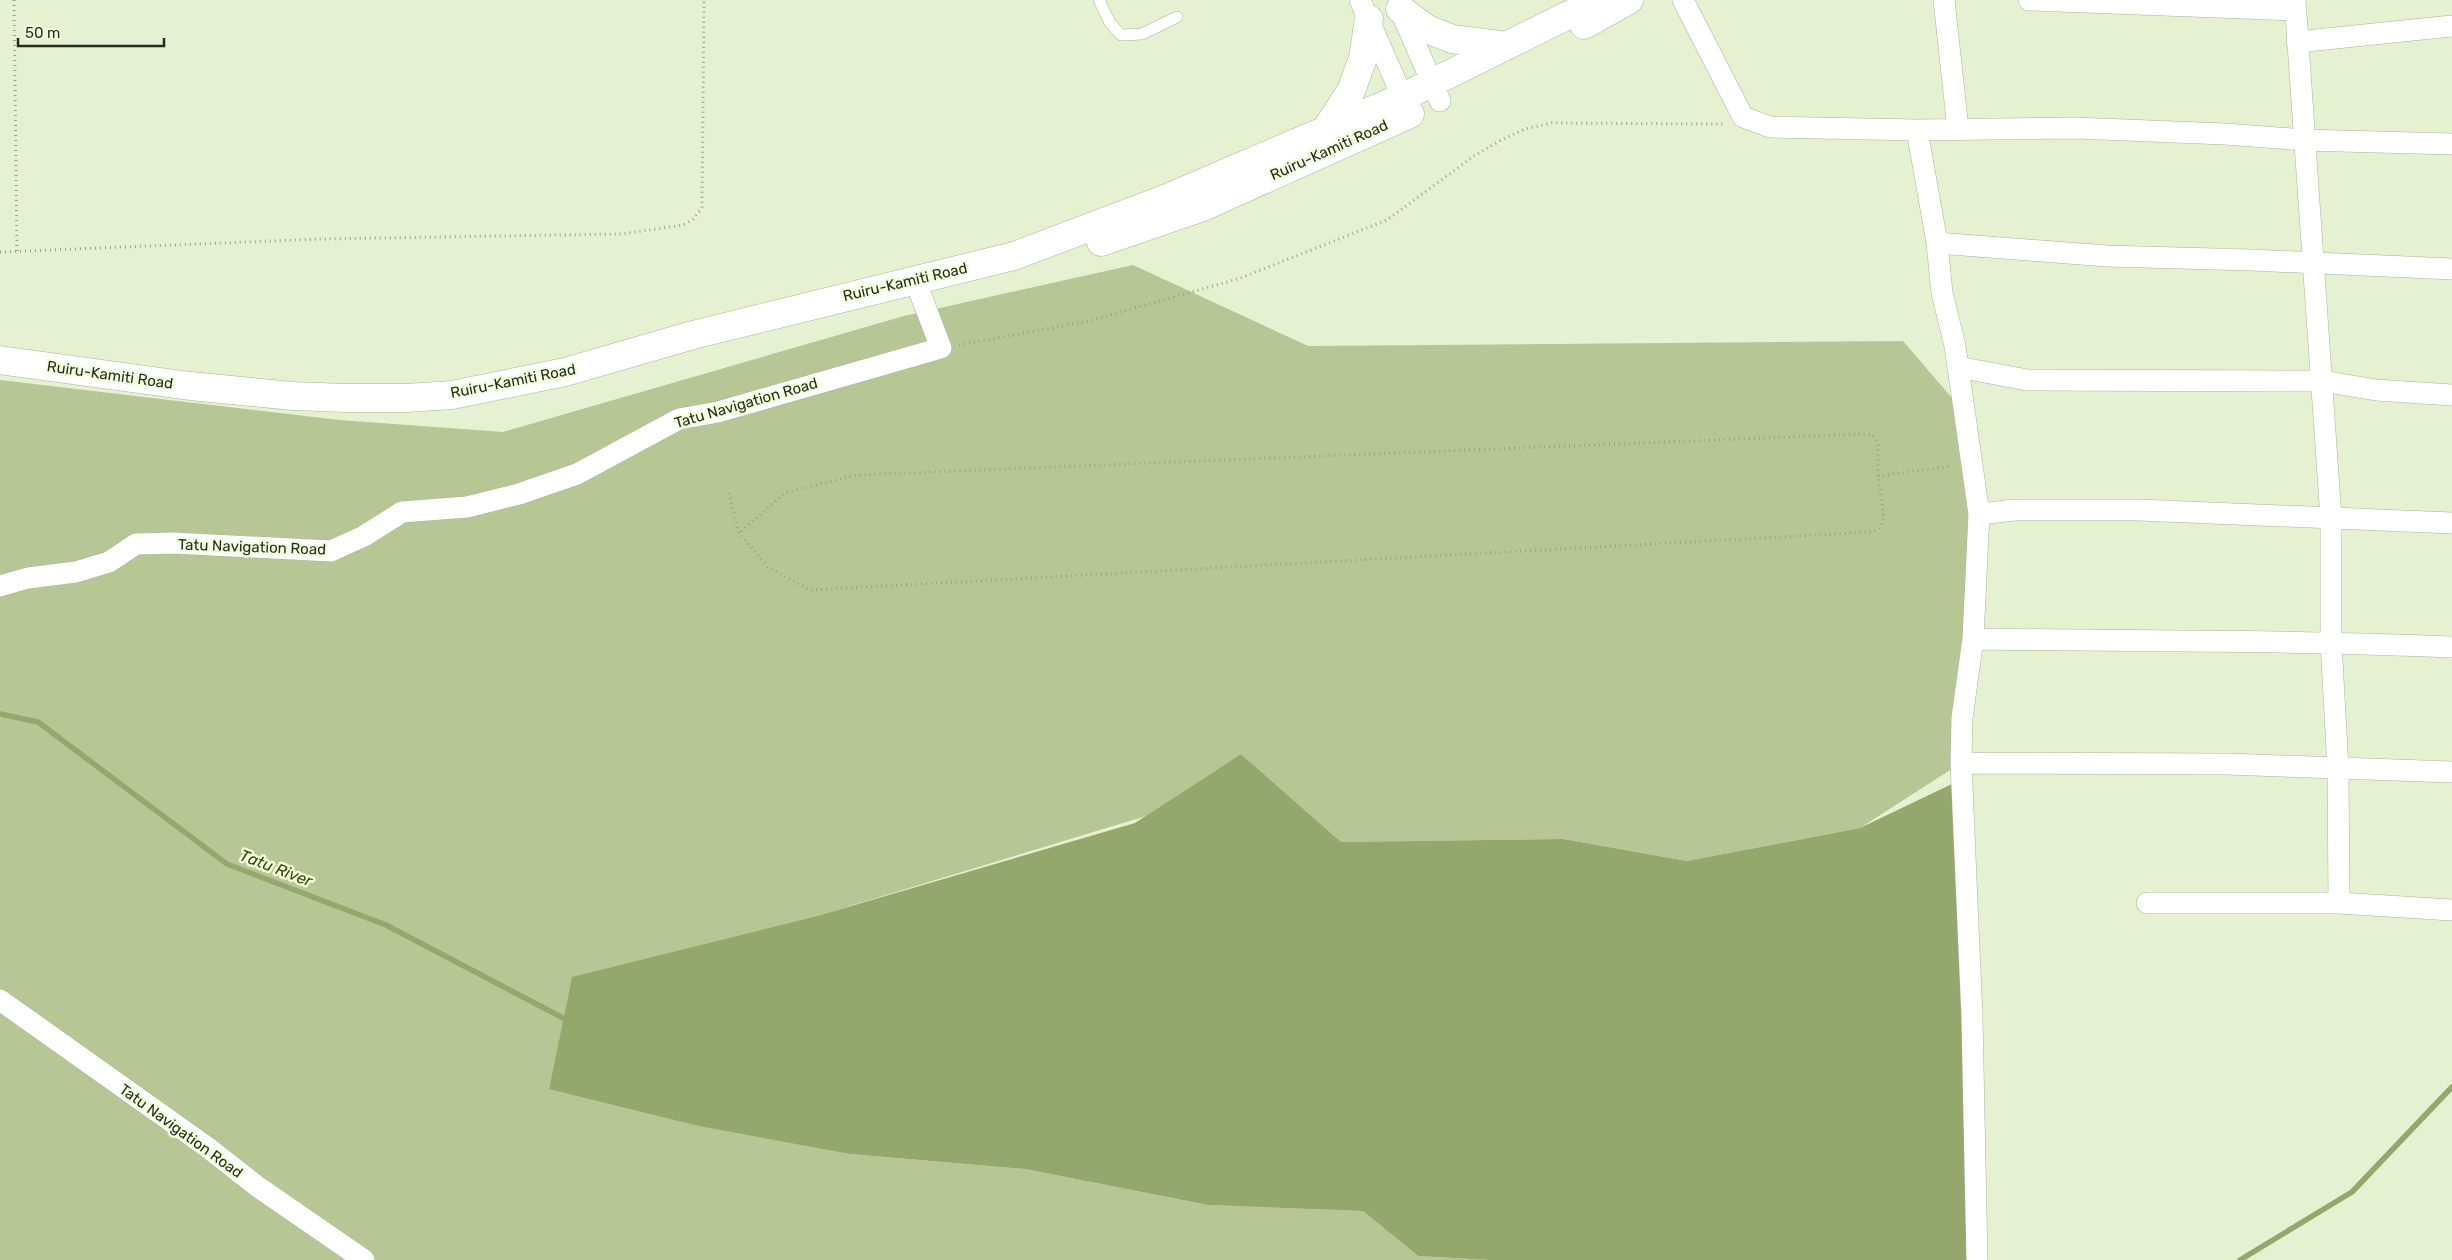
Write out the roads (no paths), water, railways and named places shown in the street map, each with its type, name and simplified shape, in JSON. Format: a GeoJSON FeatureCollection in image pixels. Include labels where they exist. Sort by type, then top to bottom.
{"type":"FeatureCollection","features":[{"type":"Feature","properties":{"kind":"main road","name":"Ruiru-Kamiti Road"},"geometry":{"type":"LineString","coordinates":[[1436,92],[1507,46],[1599,0]]}},
{"type":"Feature","properties":{"kind":"main road","name":"Ruiru-Kamiti Road"},"geometry":{"type":"LineString","coordinates":[[1014,256],[1054,252],[1113,239],[1194,210],[1312,159],[1406,106],[1436,92],[1535,52],[1629,0]]}},
{"type":"Feature","properties":{"kind":"main road"},"geometry":{"type":"LineString","coordinates":[[1398,5],[1427,29],[1452,39],[1507,46]]}},
{"type":"Feature","properties":{"kind":"main road"},"geometry":{"type":"LineString","coordinates":[[1325,131],[1351,91],[1363,58],[1364,9]]}},
{"type":"Feature","properties":{"kind":"main road","name":"Ruiru-Kamiti Road"},"geometry":{"type":"LineString","coordinates":[[0,360],[190,386],[293,396],[406,398],[452,395],[565,372],[693,335],[1014,256],[1167,198],[1325,131],[1406,106]]}},
{"type":"Feature","properties":{"kind":"street"},"geometry":{"type":"LineString","coordinates":[[1684,0],[1743,118],[1770,126],[1917,130],[2075,128],[2225,134],[2304,140],[2452,144]]}},
{"type":"Feature","properties":{"kind":"street"},"geometry":{"type":"LineString","coordinates":[[1944,0],[1958,129]]}},
{"type":"Feature","properties":{"kind":"street"},"geometry":{"type":"LineString","coordinates":[[2029,0],[2295,5],[2315,263],[2331,518],[2331,642],[2338,769],[2340,904]]}},
{"type":"Feature","properties":{"kind":"street"},"geometry":{"type":"LineString","coordinates":[[1398,5],[1436,92]]}},
{"type":"Feature","properties":{"kind":"street"},"geometry":{"type":"LineString","coordinates":[[1364,9],[1406,106]]}},
{"type":"Feature","properties":{"kind":"street"},"geometry":{"type":"LineString","coordinates":[[2298,42],[2452,26]]}},
{"type":"Feature","properties":{"kind":"street"},"geometry":{"type":"LineString","coordinates":[[1917,130],[1937,243],[1942,293],[1958,367],[1979,514],[1973,639],[1962,718],[1961,763],[1972,1016],[1976,1260]]}},
{"type":"Feature","properties":{"kind":"street"},"geometry":{"type":"LineString","coordinates":[[1937,243],[2107,256],[2452,269]]}},
{"type":"Feature","properties":{"kind":"street","name":"Tatu Navigation Road"},"geometry":{"type":"LineString","coordinates":[[0,586],[28,578],[76,572],[109,562],[136,544],[173,543],[331,551],[364,536],[402,512],[467,507],[519,494],[577,474],[644,436],[679,420],[718,412],[941,348],[915,280]]}},
{"type":"Feature","properties":{"kind":"street"},"geometry":{"type":"LineString","coordinates":[[1958,367],[2027,380],[2322,381],[2376,390],[2452,395]]}},
{"type":"Feature","properties":{"kind":"street"},"geometry":{"type":"LineString","coordinates":[[1979,514],[2015,510],[2078,508],[2228,512],[2452,523]]}},
{"type":"Feature","properties":{"kind":"street"},"geometry":{"type":"LineString","coordinates":[[1973,639],[2255,643],[2331,642],[2452,647]]}},
{"type":"Feature","properties":{"kind":"street"},"geometry":{"type":"LineString","coordinates":[[1961,763],[2226,764],[2452,772]]}},
{"type":"Feature","properties":{"kind":"street"},"geometry":{"type":"LineString","coordinates":[[2147,903],[2340,904],[2452,910]]}},
{"type":"Feature","properties":{"kind":"street","name":"Tatu Navigation Road"},"geometry":{"type":"LineString","coordinates":[[0,1000],[122,1089],[207,1147],[258,1187],[364,1260]]}},
{"type":"Feature","properties":{"kind":"lane"},"geometry":{"type":"LineString","coordinates":[[1099,0],[1110,23],[1121,35],[1142,34],[1176,18]]}},
{"type":"Feature","properties":{"kind":"waterway","name":"Tatu River"},"geometry":{"type":"LineString","coordinates":[[0,714],[38,722],[227,864],[386,925],[563,1018]]}},
{"type":"Feature","properties":{"kind":"waterway"},"geometry":{"type":"LineString","coordinates":[[2240,1260],[2352,1192],[2452,1087]]}}]}
